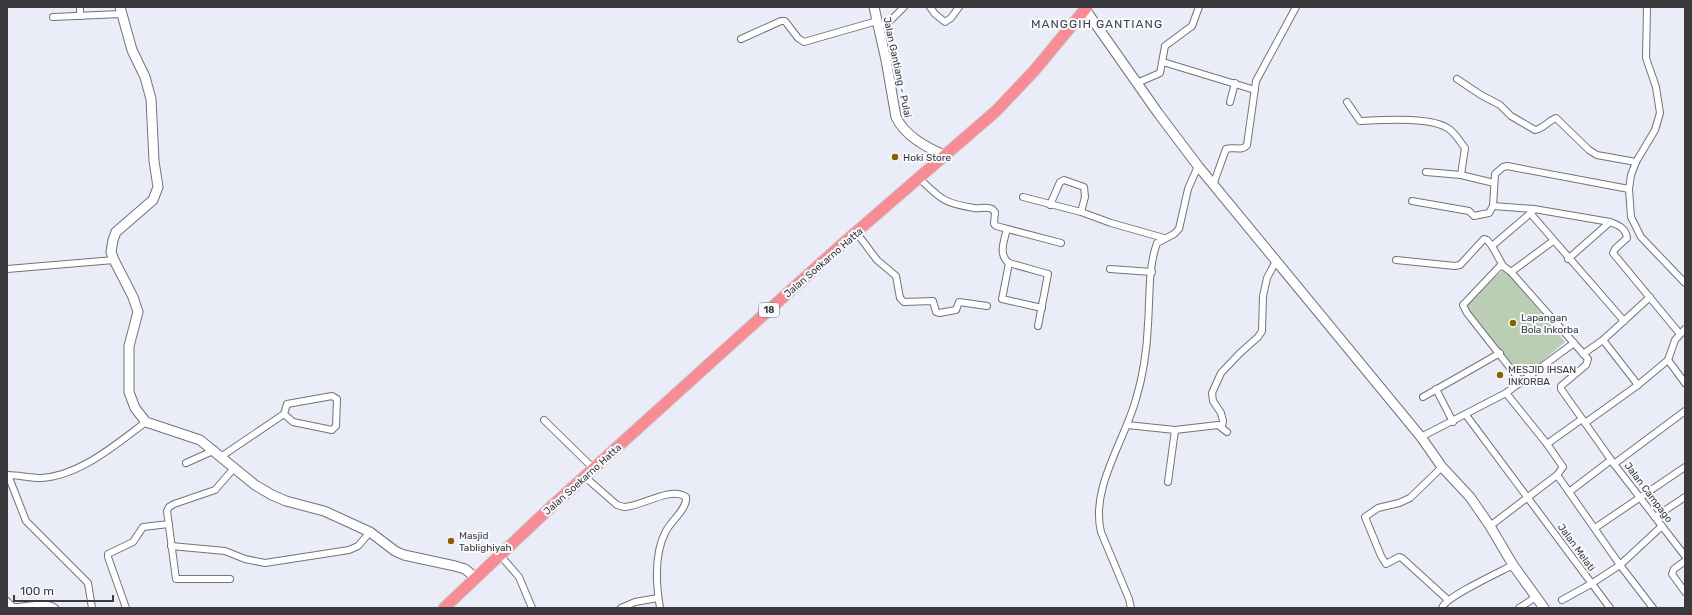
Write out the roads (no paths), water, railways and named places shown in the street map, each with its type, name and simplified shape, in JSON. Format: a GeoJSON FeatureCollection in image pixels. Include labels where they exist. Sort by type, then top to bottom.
{"type":"FeatureCollection","features":[{"type":"Feature","properties":{"kind":"highway","name":"Jalan Soekarno Hatta"},"geometry":{"type":"LineString","coordinates":[[444,608],[585,477],[856,232],[996,111],[1015,91],[1085,8]]}},
{"type":"Feature","properties":{"kind":"street"},"geometry":{"type":"LineString","coordinates":[[80,7],[80,16]]}},
{"type":"Feature","properties":{"kind":"street","name":"Jalan Gantiang - Pulai"},"geometry":{"type":"LineString","coordinates":[[874,7],[894,109],[899,124],[919,142],[944,156]]}},
{"type":"Feature","properties":{"kind":"street"},"geometry":{"type":"LineString","coordinates":[[741,39],[781,21],[785,22],[798,38],[804,42],[891,20],[904,7]]}},
{"type":"Feature","properties":{"kind":"street"},"geometry":{"type":"LineString","coordinates":[[930,7],[935,14],[945,22],[951,18],[959,7]]}},
{"type":"Feature","properties":{"kind":"street"},"geometry":{"type":"LineString","coordinates":[[1137,83],[1160,73],[1165,46],[1192,26],[1199,7]]}},
{"type":"Feature","properties":{"kind":"street"},"geometry":{"type":"LineString","coordinates":[[1213,185],[1226,150],[1230,148],[1242,149],[1247,145],[1258,75],[1296,7]]}},
{"type":"Feature","properties":{"kind":"street"},"geometry":{"type":"LineString","coordinates":[[1647,7],[1646,58],[1658,94],[1660,113],[1655,130],[1636,162],[1629,189],[1631,217],[1641,237],[1685,283]]}},
{"type":"Feature","properties":{"kind":"street"},"geometry":{"type":"LineString","coordinates":[[1085,8],[1137,83],[1198,166],[1421,437],[1442,467],[1470,497],[1490,526],[1513,565],[1544,608]]}},
{"type":"Feature","properties":{"kind":"street"},"geometry":{"type":"LineString","coordinates":[[53,17],[80,16],[121,10],[132,50],[145,77],[151,99],[154,161],[158,187],[153,200],[116,232],[112,252],[114,260],[137,306],[138,312],[129,346],[129,392],[135,408],[146,422],[186,433],[200,440],[219,453],[255,485],[272,495],[286,501],[324,511],[370,532],[395,551],[404,555],[465,569],[476,578]]}},
{"type":"Feature","properties":{"kind":"street"},"geometry":{"type":"LineString","coordinates":[[1163,62],[1255,90]]}},
{"type":"Feature","properties":{"kind":"street"},"geometry":{"type":"LineString","coordinates":[[1457,79],[1481,95],[1500,105],[1511,116],[1535,130],[1556,118],[1589,150],[1597,155],[1636,162]]}},
{"type":"Feature","properties":{"kind":"street"},"geometry":{"type":"LineString","coordinates":[[1230,102],[1235,84]]}},
{"type":"Feature","properties":{"kind":"street"},"geometry":{"type":"LineString","coordinates":[[1346,102],[1360,121],[1403,119],[1436,124],[1449,129],[1465,148],[1461,175]]}},
{"type":"Feature","properties":{"kind":"street"},"geometry":{"type":"LineString","coordinates":[[1131,608],[1129,599],[1101,532],[1098,521],[1101,498],[1107,476],[1137,398],[1146,347],[1152,272],[1157,242],[1174,234],[1179,229],[1188,189],[1198,166]]}},
{"type":"Feature","properties":{"kind":"street"},"geometry":{"type":"LineString","coordinates":[[1412,201],[1469,211],[1474,216],[1489,213],[1493,206],[1495,174],[1503,167],[1512,166],[1629,189]]}},
{"type":"Feature","properties":{"kind":"street"},"geometry":{"type":"LineString","coordinates":[[1426,172],[1461,175],[1494,184]]}},
{"type":"Feature","properties":{"kind":"street"},"geometry":{"type":"LineString","coordinates":[[919,178],[941,199],[949,203],[978,209],[992,209],[994,212],[994,224],[1007,229],[1061,243]]}},
{"type":"Feature","properties":{"kind":"street"},"geometry":{"type":"LineString","coordinates":[[1050,205],[1060,182],[1064,180],[1080,184],[1084,187],[1085,197],[1081,212]]}},
{"type":"Feature","properties":{"kind":"street"},"geometry":{"type":"LineString","coordinates":[[1023,197],[1081,212],[1111,223],[1164,238]]}},
{"type":"Feature","properties":{"kind":"street"},"geometry":{"type":"LineString","coordinates":[[1493,206],[1610,222],[1619,226],[1627,236],[1613,253],[1650,297],[1683,331],[1671,348],[1668,360],[1638,385],[1547,444]]}},
{"type":"Feature","properties":{"kind":"street"},"geometry":{"type":"LineString","coordinates":[[1532,212],[1568,259],[1624,321]]}},
{"type":"Feature","properties":{"kind":"street"},"geometry":{"type":"LineString","coordinates":[[1492,246],[1532,212]]}},
{"type":"Feature","properties":{"kind":"street"},"geometry":{"type":"LineString","coordinates":[[1568,259],[1610,222]]}},
{"type":"Feature","properties":{"kind":"street"},"geometry":{"type":"LineString","coordinates":[[1007,229],[1002,254],[1004,260],[1009,263],[1048,274],[1038,326]]}},
{"type":"Feature","properties":{"kind":"street"},"geometry":{"type":"LineString","coordinates":[[856,232],[877,260],[896,276],[900,298],[904,302],[933,301],[936,312],[939,313],[956,310],[959,302],[987,306]]}},
{"type":"Feature","properties":{"kind":"street"},"geometry":{"type":"LineString","coordinates":[[1396,260],[1455,266],[1460,265],[1484,239],[1487,240],[1503,266],[1511,272],[1583,354],[1603,340],[1650,297]]}},
{"type":"Feature","properties":{"kind":"street"},"geometry":{"type":"LineString","coordinates":[[1511,272],[1553,241]]}},
{"type":"Feature","properties":{"kind":"street"},"geometry":{"type":"LineString","coordinates":[[7,269],[114,260]]}},
{"type":"Feature","properties":{"kind":"street"},"geometry":{"type":"LineString","coordinates":[[1222,426],[1223,421],[1221,413],[1213,401],[1212,393],[1218,384],[1221,373],[1262,331],[1264,296],[1267,278],[1276,261]]}},
{"type":"Feature","properties":{"kind":"street"},"geometry":{"type":"LineString","coordinates":[[1009,263],[1002,299],[1042,308]]}},
{"type":"Feature","properties":{"kind":"street"},"geometry":{"type":"LineString","coordinates":[[1503,266],[1499,267],[1463,305],[1467,313],[1500,353],[1522,383]]}},
{"type":"Feature","properties":{"kind":"street"},"geometry":{"type":"LineString","coordinates":[[1110,269],[1152,272]]}},
{"type":"Feature","properties":{"kind":"street"},"geometry":{"type":"LineString","coordinates":[[1603,340],[1638,385]]}},
{"type":"Feature","properties":{"kind":"street"},"geometry":{"type":"LineString","coordinates":[[1421,437],[1453,422],[1506,393],[1522,383],[1574,343]]}},
{"type":"Feature","properties":{"kind":"street"},"geometry":{"type":"LineString","coordinates":[[1423,397],[1500,353]]}},
{"type":"Feature","properties":{"kind":"street","name":"Jalan Campago"},"geometry":{"type":"LineString","coordinates":[[1583,354],[1588,359],[1586,365],[1560,388],[1613,462],[1685,556]]}},
{"type":"Feature","properties":{"kind":"street"},"geometry":{"type":"LineString","coordinates":[[1668,360],[1685,383]]}},
{"type":"Feature","properties":{"kind":"street"},"geometry":{"type":"LineString","coordinates":[[1436,389],[1453,422]]}},
{"type":"Feature","properties":{"kind":"street"},"geometry":{"type":"LineString","coordinates":[[1490,526],[1529,498],[1557,475],[1563,467],[1547,444],[1506,393]]}},
{"type":"Feature","properties":{"kind":"street"},"geometry":{"type":"LineString","coordinates":[[332,396],[337,399],[336,426],[332,430],[293,422],[284,414],[285,406],[290,403],[332,396]]}},
{"type":"Feature","properties":{"kind":"street"},"geometry":{"type":"LineString","coordinates":[[1569,492],[1685,411]]}},
{"type":"Feature","properties":{"kind":"street"},"geometry":{"type":"LineString","coordinates":[[186,463],[219,453],[284,414]]}},
{"type":"Feature","properties":{"kind":"street","name":"Jalan Melati"},"geometry":{"type":"LineString","coordinates":[[1466,415],[1610,608]]}},
{"type":"Feature","properties":{"kind":"street"},"geometry":{"type":"LineString","coordinates":[[544,420],[594,469]]}},
{"type":"Feature","properties":{"kind":"street"},"geometry":{"type":"LineString","coordinates":[[92,608],[88,583],[26,521],[7,475],[42,478],[73,470],[105,452],[146,422]]}},
{"type":"Feature","properties":{"kind":"street"},"geometry":{"type":"LineString","coordinates":[[1127,425],[1175,430],[1218,425],[1222,426],[1227,432]]}},
{"type":"Feature","properties":{"kind":"street"},"geometry":{"type":"LineString","coordinates":[[1168,482],[1175,430]]}},
{"type":"Feature","properties":{"kind":"street"},"geometry":{"type":"LineString","coordinates":[[230,579],[176,579],[168,512],[169,507],[215,490],[235,467]]}},
{"type":"Feature","properties":{"kind":"street"},"geometry":{"type":"LineString","coordinates":[[1442,467],[1404,501],[1378,508],[1365,516],[1381,556],[1386,564],[1399,557],[1402,558],[1448,600]]}},
{"type":"Feature","properties":{"kind":"street"},"geometry":{"type":"LineString","coordinates":[[1595,528],[1685,467]]}},
{"type":"Feature","properties":{"kind":"street"},"geometry":{"type":"LineString","coordinates":[[1557,475],[1620,565],[1653,608]]}},
{"type":"Feature","properties":{"kind":"street"},"geometry":{"type":"LineString","coordinates":[[585,477],[617,505],[624,508],[667,495],[678,494],[686,497],[685,506],[673,520],[661,543],[658,558],[658,598],[660,608]]}},
{"type":"Feature","properties":{"kind":"street"},"geometry":{"type":"LineString","coordinates":[[1655,518],[1685,497]]}},
{"type":"Feature","properties":{"kind":"street"},"geometry":{"type":"LineString","coordinates":[[126,608],[108,554],[133,542],[143,527],[169,524]]}},
{"type":"Feature","properties":{"kind":"street"},"geometry":{"type":"LineString","coordinates":[[1562,600],[1592,584],[1620,565],[1662,526]]}},
{"type":"Feature","properties":{"kind":"street"},"geometry":{"type":"LineString","coordinates":[[171,546],[225,551],[245,560],[265,563],[349,550],[358,546],[370,532]]}},
{"type":"Feature","properties":{"kind":"street"},"geometry":{"type":"LineString","coordinates":[[500,555],[519,577],[532,608]]}},
{"type":"Feature","properties":{"kind":"street"},"geometry":{"type":"LineString","coordinates":[[1685,561],[1674,569],[1672,574],[1685,592]]}},
{"type":"Feature","properties":{"kind":"street"},"geometry":{"type":"LineString","coordinates":[[1442,608],[1448,600],[1513,565]]}},
{"type":"Feature","properties":{"kind":"street"},"geometry":{"type":"LineString","coordinates":[[1519,608],[1536,597]]}},
{"type":"Feature","properties":{"kind":"street"},"geometry":{"type":"LineString","coordinates":[[621,608],[635,602],[658,598]]}},
{"type":"Feature","properties":{"kind":"street"},"geometry":{"type":"LineString","coordinates":[[7,601],[13,607],[24,608],[29,605],[45,604],[55,608]]}},
{"type":"Feature","properties":{"kind":"place","name":"Hoki Store"},"geometry":{"type":"Point","coordinates":[895,157]}},
{"type":"Feature","properties":{"kind":"place","name":"Lapangan Bola Inkorba"},"geometry":{"type":"Point","coordinates":[1513,323]}},
{"type":"Feature","properties":{"kind":"place","name":"MESJID IHSAN INKORBA"},"geometry":{"type":"Point","coordinates":[1500,375]}},
{"type":"Feature","properties":{"kind":"place","name":"Masjid Tablighiyah"},"geometry":{"type":"Point","coordinates":[451,541]}},
{"type":"Feature","properties":{"kind":"district","name":"MANGGIH GANTIANG"},"geometry":{"type":"Point","coordinates":[1097,24]}}]}
